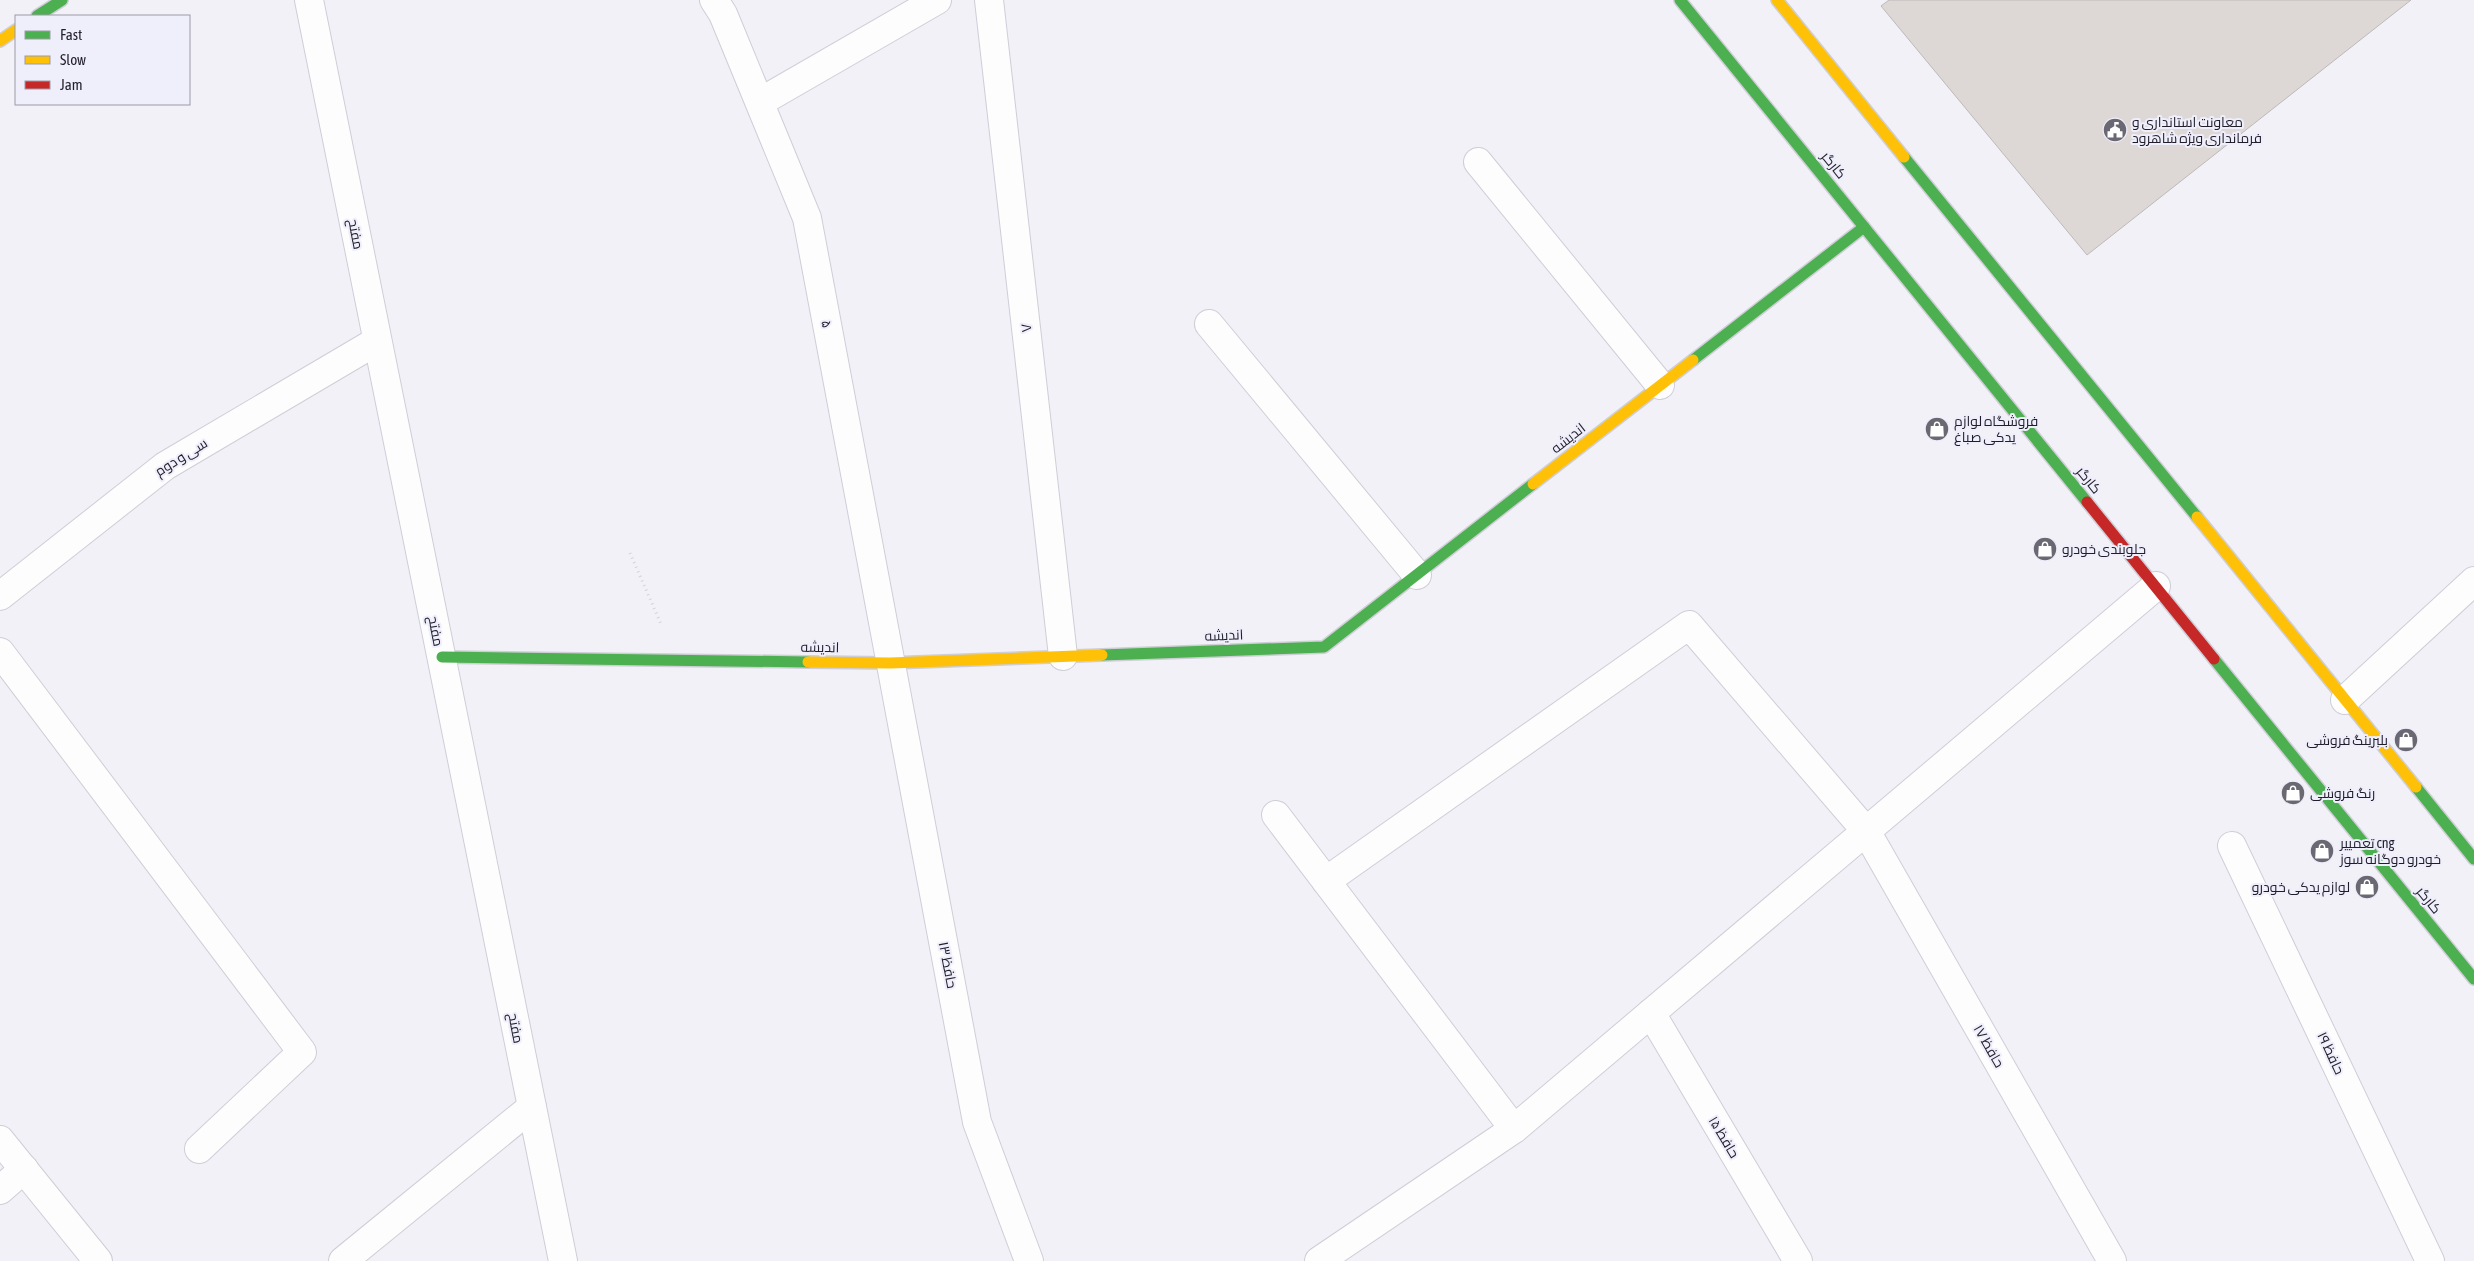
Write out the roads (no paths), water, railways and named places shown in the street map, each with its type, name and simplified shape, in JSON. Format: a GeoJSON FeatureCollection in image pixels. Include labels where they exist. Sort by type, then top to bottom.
{"type":"FeatureCollection","features":[{"type":"Feature","properties":{"kind":"main road"},"geometry":{"type":"LineString","coordinates":[[39,15],[62,0]]}},
{"type":"Feature","properties":{"kind":"main road","name":"کارگر"},"geometry":{"type":"LineString","coordinates":[[1680,0],[2474,979]]}},
{"type":"Feature","properties":{"kind":"main road"},"geometry":{"type":"LineString","coordinates":[[1777,0],[2474,859]]}},
{"type":"Feature","properties":{"kind":"main road"},"geometry":{"type":"LineString","coordinates":[[0,41],[15,31]]}},
{"type":"Feature","properties":{"kind":"main road","name":"اندیشه"},"geometry":{"type":"LineString","coordinates":[[442,657],[890,663],[1324,647],[1864,227]]}},
{"type":"Feature","properties":{"kind":"street","name":"مفتح"},"geometry":{"type":"LineString","coordinates":[[309,0],[564,1261]]}},
{"type":"Feature","properties":{"kind":"street","name":"۵"},"geometry":{"type":"LineString","coordinates":[[714,0],[723,14],[807,218],[890,663]]}},
{"type":"Feature","properties":{"kind":"street"},"geometry":{"type":"LineString","coordinates":[[760,102],[937,0]]}},
{"type":"Feature","properties":{"kind":"street","name":"۷"},"geometry":{"type":"LineString","coordinates":[[989,0],[1062,656]]}},
{"type":"Feature","properties":{"kind":"street"},"geometry":{"type":"LineString","coordinates":[[1478,162],[1660,385]]}},
{"type":"Feature","properties":{"kind":"street"},"geometry":{"type":"LineString","coordinates":[[1209,324],[1417,575]]}},
{"type":"Feature","properties":{"kind":"street","name":"سی و دوم"},"geometry":{"type":"LineString","coordinates":[[0,596],[165,466],[377,341]]}},
{"type":"Feature","properties":{"kind":"street"},"geometry":{"type":"LineString","coordinates":[[2346,700],[2474,581]]}},
{"type":"Feature","properties":{"kind":"street"},"geometry":{"type":"LineString","coordinates":[[1319,1261],[1514,1129],[2156,586]]}},
{"type":"Feature","properties":{"kind":"street","name":"حافظ ۱۷"},"geometry":{"type":"LineString","coordinates":[[1326,881],[1689,625],[1866,831],[2112,1261]]}},
{"type":"Feature","properties":{"kind":"street"},"geometry":{"type":"LineString","coordinates":[[0,652],[302,1052],[199,1149]]}},
{"type":"Feature","properties":{"kind":"street","name":"حافظ ۱۳"},"geometry":{"type":"LineString","coordinates":[[890,663],[977,1122],[1029,1261]]}},
{"type":"Feature","properties":{"kind":"street"},"geometry":{"type":"LineString","coordinates":[[1276,815],[1514,1129]]}},
{"type":"Feature","properties":{"kind":"street","name":"حافظ ۱۹"},"geometry":{"type":"LineString","coordinates":[[2232,846],[2430,1261]]}},
{"type":"Feature","properties":{"kind":"street","name":"حافظ ۱۵"},"geometry":{"type":"LineString","coordinates":[[1651,1013],[1798,1261]]}},
{"type":"Feature","properties":{"kind":"street"},"geometry":{"type":"LineString","coordinates":[[343,1261],[532,1106]]}},
{"type":"Feature","properties":{"kind":"street"},"geometry":{"type":"LineString","coordinates":[[0,1140],[98,1261]]}},
{"type":"Feature","properties":{"kind":"street"},"geometry":{"type":"LineString","coordinates":[[0,1190],[24,1169]]}},
{"type":"Feature","properties":{"kind":"place","name":"معاونت استانداری و فرمانداری ویژه شاهرود"},"geometry":{"type":"Point","coordinates":[2115,130]}},
{"type":"Feature","properties":{"kind":"place","name":"فروشگاه لوازم یدکی صباغ"},"geometry":{"type":"Point","coordinates":[1937,429]}},
{"type":"Feature","properties":{"kind":"place","name":"جلوبندی خودرو"},"geometry":{"type":"Point","coordinates":[2045,549]}},
{"type":"Feature","properties":{"kind":"place","name":"بلبرینگ فروشی"},"geometry":{"type":"Point","coordinates":[2406,740]}},
{"type":"Feature","properties":{"kind":"place","name":"رنگ فروشی"},"geometry":{"type":"Point","coordinates":[2293,793]}},
{"type":"Feature","properties":{"kind":"place","name":"تعمییر cng خودرو دوگانه سوز"},"geometry":{"type":"Point","coordinates":[2322,851]}},
{"type":"Feature","properties":{"kind":"place","name":"لوازم یدکی خودرو"},"geometry":{"type":"Point","coordinates":[2367,887]}}]}
